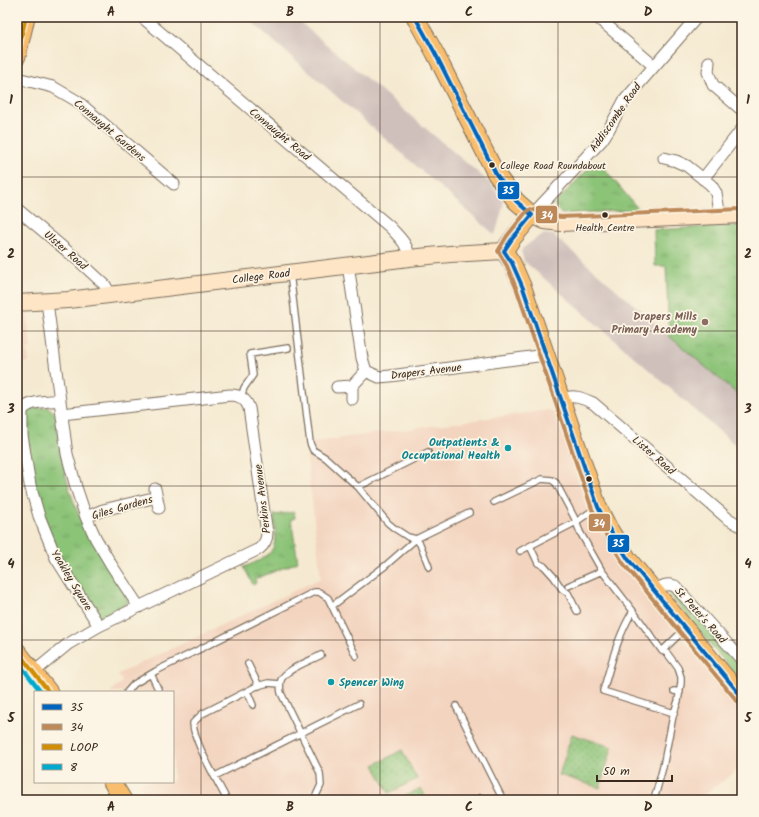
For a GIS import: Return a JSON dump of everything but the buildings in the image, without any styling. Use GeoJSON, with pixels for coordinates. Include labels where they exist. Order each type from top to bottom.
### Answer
{"type":"FeatureCollection","features":[{"type":"Feature","properties":{"kind":"main road"},"geometry":{"type":"LineString","coordinates":[[17,56],[26,17]]}},
{"type":"Feature","properties":{"kind":"main road"},"geometry":{"type":"LineString","coordinates":[[415,17],[435,52],[496,174],[528,220]]}},
{"type":"Feature","properties":{"kind":"main road"},"geometry":{"type":"LineString","coordinates":[[528,220],[561,223],[742,215]]}},
{"type":"Feature","properties":{"kind":"main road"},"geometry":{"type":"LineString","coordinates":[[508,245],[528,220]]}},
{"type":"Feature","properties":{"kind":"main road","name":"College Road"},"geometry":{"type":"LineString","coordinates":[[17,303],[47,302],[111,295],[348,265],[450,254],[508,245]]}},
{"type":"Feature","properties":{"kind":"main road","name":"St Peter's Road"},"geometry":{"type":"LineString","coordinates":[[508,245],[512,263],[519,278],[545,355],[562,399],[598,507],[608,527],[628,559],[742,697]]}},
{"type":"Feature","properties":{"kind":"main road"},"geometry":{"type":"LineString","coordinates":[[17,651],[48,691]]}},
{"type":"Feature","properties":{"kind":"main road"},"geometry":{"type":"LineString","coordinates":[[113,783],[122,799]]}},
{"type":"Feature","properties":{"kind":"street","name":"Connaught Road"},"geometry":{"type":"LineString","coordinates":[[142,17],[390,227],[404,241],[408,250],[409,258]]}},
{"type":"Feature","properties":{"kind":"street"},"geometry":{"type":"LineString","coordinates":[[597,17],[654,66]]}},
{"type":"Feature","properties":{"kind":"street","name":"Addiscombe Road"},"geometry":{"type":"LineString","coordinates":[[528,220],[602,140],[624,101],[697,17]]}},
{"type":"Feature","properties":{"kind":"street"},"geometry":{"type":"LineString","coordinates":[[709,62],[708,72],[713,86],[742,110]]}},
{"type":"Feature","properties":{"kind":"street","name":"Connaught Gardens"},"geometry":{"type":"LineString","coordinates":[[17,78],[53,87],[77,101],[174,184]]}},
{"type":"Feature","properties":{"kind":"street"},"geometry":{"type":"LineString","coordinates":[[703,179],[742,129]]}},
{"type":"Feature","properties":{"kind":"street"},"geometry":{"type":"LineString","coordinates":[[664,158],[676,161],[711,185],[716,193],[720,217]]}},
{"type":"Feature","properties":{"kind":"street","name":"Ulster Road"},"geometry":{"type":"LineString","coordinates":[[17,208],[105,285],[111,295]]}},
{"type":"Feature","properties":{"kind":"street"},"geometry":{"type":"LineString","coordinates":[[348,265],[362,358],[366,371],[352,386],[352,399]]}},
{"type":"Feature","properties":{"kind":"street"},"geometry":{"type":"LineString","coordinates":[[47,302],[67,454],[76,487],[86,517],[96,539],[108,560],[139,606]]}},
{"type":"Feature","properties":{"kind":"street","name":"Drapers Avenue"},"geometry":{"type":"LineString","coordinates":[[366,371],[379,377],[545,355]]}},
{"type":"Feature","properties":{"kind":"street"},"geometry":{"type":"LineString","coordinates":[[337,387],[352,386]]}},
{"type":"Feature","properties":{"kind":"street"},"geometry":{"type":"LineString","coordinates":[[62,414],[230,395],[241,397]]}},
{"type":"Feature","properties":{"kind":"street","name":"Lister Road"},"geometry":{"type":"LineString","coordinates":[[562,399],[575,396],[593,403],[727,518],[742,526]]}},
{"type":"Feature","properties":{"kind":"street","name":"Perkins Avenue"},"geometry":{"type":"LineString","coordinates":[[34,672],[68,644],[99,626],[259,549],[265,543],[267,533],[249,408],[248,404],[241,397]]}},
{"type":"Feature","properties":{"kind":"street","name":"Yoakley Square"},"geometry":{"type":"LineString","coordinates":[[60,400],[29,404],[24,407],[22,411],[22,435],[30,485],[39,516],[56,558],[99,626]]}},
{"type":"Feature","properties":{"kind":"street","name":"Giles Gardens"},"geometry":{"type":"LineString","coordinates":[[86,517],[103,510],[157,498]]}},
{"type":"Feature","properties":{"kind":"street","name":"St Peter's Road"},"geometry":{"type":"LineString","coordinates":[[655,590],[665,585],[672,584],[675,586],[742,660]]}},
{"type":"Feature","properties":{"kind":"lane"},"geometry":{"type":"LineString","coordinates":[[290,273],[310,443],[313,450],[326,458],[358,487],[388,523],[400,533],[416,539],[420,544],[429,567]]}},
{"type":"Feature","properties":{"kind":"lane"},"geometry":{"type":"LineString","coordinates":[[241,397],[244,388],[253,376],[250,354],[288,348]]}},
{"type":"Feature","properties":{"kind":"lane"},"geometry":{"type":"LineString","coordinates":[[358,487],[428,452]]}},
{"type":"Feature","properties":{"kind":"lane"},"geometry":{"type":"LineString","coordinates":[[494,502],[542,479],[552,480],[556,483],[602,572],[633,610],[662,651],[667,653],[678,668],[681,677],[677,692],[678,702],[674,713],[663,768],[654,800]]}},
{"type":"Feature","properties":{"kind":"lane"},"geometry":{"type":"LineString","coordinates":[[520,551],[576,522],[598,507]]}},
{"type":"Feature","properties":{"kind":"lane"},"geometry":{"type":"LineString","coordinates":[[332,606],[386,566],[416,539],[468,513]]}},
{"type":"Feature","properties":{"kind":"lane"},"geometry":{"type":"LineString","coordinates":[[530,546],[538,563],[544,566],[554,576],[562,589],[568,593],[577,611]]}},
{"type":"Feature","properties":{"kind":"lane"},"geometry":{"type":"LineString","coordinates":[[568,586],[602,572]]}},
{"type":"Feature","properties":{"kind":"lane"},"geometry":{"type":"LineString","coordinates":[[128,691],[134,684],[151,674],[314,592],[323,594],[332,606],[356,656]]}},
{"type":"Feature","properties":{"kind":"lane"},"geometry":{"type":"LineString","coordinates":[[633,610],[624,627],[608,671],[603,691],[674,713]]}},
{"type":"Feature","properties":{"kind":"lane"},"geometry":{"type":"LineString","coordinates":[[662,651],[686,628]]}},
{"type":"Feature","properties":{"kind":"lane"},"geometry":{"type":"LineString","coordinates":[[314,800],[321,785],[320,773],[281,693],[280,684],[287,672],[321,655]]}},
{"type":"Feature","properties":{"kind":"lane"},"geometry":{"type":"LineString","coordinates":[[248,664],[259,686]]}},
{"type":"Feature","properties":{"kind":"lane"},"geometry":{"type":"LineString","coordinates":[[151,674],[158,689]]}},
{"type":"Feature","properties":{"kind":"lane"},"geometry":{"type":"LineString","coordinates":[[227,800],[196,740],[193,728],[194,723],[202,714],[247,691],[268,683],[280,684]]}},
{"type":"Feature","properties":{"kind":"lane"},"geometry":{"type":"LineString","coordinates":[[247,691],[253,705]]}},
{"type":"Feature","properties":{"kind":"lane"},"geometry":{"type":"LineString","coordinates":[[214,776],[359,704]]}},
{"type":"Feature","properties":{"kind":"lane"},"geometry":{"type":"LineString","coordinates":[[456,706],[503,800]]}},
{"type":"Feature","properties":{"kind":"shaded area"},"geometry":{"type":"Polygon","coordinates":[[[246,17],[294,17],[489,182],[503,201],[503,207],[495,235],[246,17]]]}},
{"type":"Feature","properties":{"kind":"shaded area"},"geometry":{"type":"Polygon","coordinates":[[[545,234],[553,235],[742,398],[742,451],[524,261],[521,251],[523,248],[538,237],[545,234]]]}},
{"type":"Feature","properties":{"kind":"shaded area"},"geometry":{"type":"Polygon","coordinates":[[[17,308],[27,314],[31,348],[27,349],[29,362],[17,364],[17,308]]]}},
{"type":"Feature","properties":{"kind":"shaded area"},"geometry":{"type":"Polygon","coordinates":[[[548,410],[556,413],[586,504],[599,530],[670,623],[742,710],[742,767],[697,800],[148,800],[140,783],[174,783],[174,691],[111,691],[122,682],[118,674],[321,578],[305,443],[548,410]]]}},
{"type":"Feature","properties":{"kind":"green space"},"geometry":{"type":"Polygon","coordinates":[[[597,160],[639,210],[561,214],[554,204],[597,160]]]}},
{"type":"Feature","properties":{"kind":"green space","name":"Drapers Mills Primary Academy"},"geometry":{"type":"Polygon","coordinates":[[[742,225],[742,398],[669,336],[666,266],[655,266],[654,230],[742,225]]]}},
{"type":"Feature","properties":{"kind":"green space"},"geometry":{"type":"Polygon","coordinates":[[[48,407],[55,413],[64,467],[75,506],[81,519],[118,580],[128,601],[127,604],[99,617],[62,563],[44,518],[30,468],[26,412],[29,409],[48,407]]]}},
{"type":"Feature","properties":{"kind":"green space"},"geometry":{"type":"Polygon","coordinates":[[[294,512],[295,518],[291,519],[298,562],[255,579],[256,583],[253,585],[244,567],[263,558],[269,554],[272,549],[275,543],[274,515],[294,512]]]}},
{"type":"Feature","properties":{"kind":"green space"},"geometry":{"type":"Polygon","coordinates":[[[669,589],[677,593],[742,668],[742,683],[668,592],[669,589]]]}},
{"type":"Feature","properties":{"kind":"green space"},"geometry":{"type":"Polygon","coordinates":[[[572,734],[612,747],[600,788],[559,775],[572,734]]]}},
{"type":"Feature","properties":{"kind":"green space"},"geometry":{"type":"Polygon","coordinates":[[[402,750],[417,779],[389,793],[374,765],[402,750]]]}},
{"type":"Feature","properties":{"kind":"green space"},"geometry":{"type":"Polygon","coordinates":[[[421,788],[427,800],[397,800],[421,788]]]}},
{"type":"Feature","properties":{"kind":"transit line","name":"LOOP"},"geometry":{"type":"LineString","coordinates":[[17,56],[26,17]]}},
{"type":"Feature","properties":{"kind":"transit line","name":"35"},"geometry":{"type":"LineString","coordinates":[[415,17],[435,53],[496,174],[516,201],[532,215],[504,251],[512,263],[523,288],[598,507],[608,527],[628,559],[742,697]]}},
{"type":"Feature","properties":{"kind":"transit line","name":"34"},"geometry":{"type":"LineString","coordinates":[[737,701],[623,563],[603,530],[592,509],[517,290],[507,266],[498,251],[507,236],[527,211],[531,209],[547,215],[561,217],[742,209]]}},
{"type":"Feature","properties":{"kind":"transit line","name":"LOOP"},"geometry":{"type":"LineString","coordinates":[[17,651],[48,691]]}},
{"type":"Feature","properties":{"kind":"transit line","name":"8"},"geometry":{"type":"LineString","coordinates":[[17,661],[40,691]]}},
{"type":"Feature","properties":{"kind":"place","name":"College Road Roundabout"},"geometry":{"type":"Point","coordinates":[492,165]}},
{"type":"Feature","properties":{"kind":"place","name":"Health Centre"},"geometry":{"type":"Point","coordinates":[605,215]}},
{"type":"Feature","properties":{"kind":"place","name":"Drapers Mills Primary Academy"},"geometry":{"type":"Point","coordinates":[705,322]}},
{"type":"Feature","properties":{"kind":"place","name":"Outpatients & Occupational Health"},"geometry":{"type":"Point","coordinates":[508,448]}},
{"type":"Feature","properties":{"kind":"place","name":"Spencer Wing"},"geometry":{"type":"Point","coordinates":[331,682]}}]}
